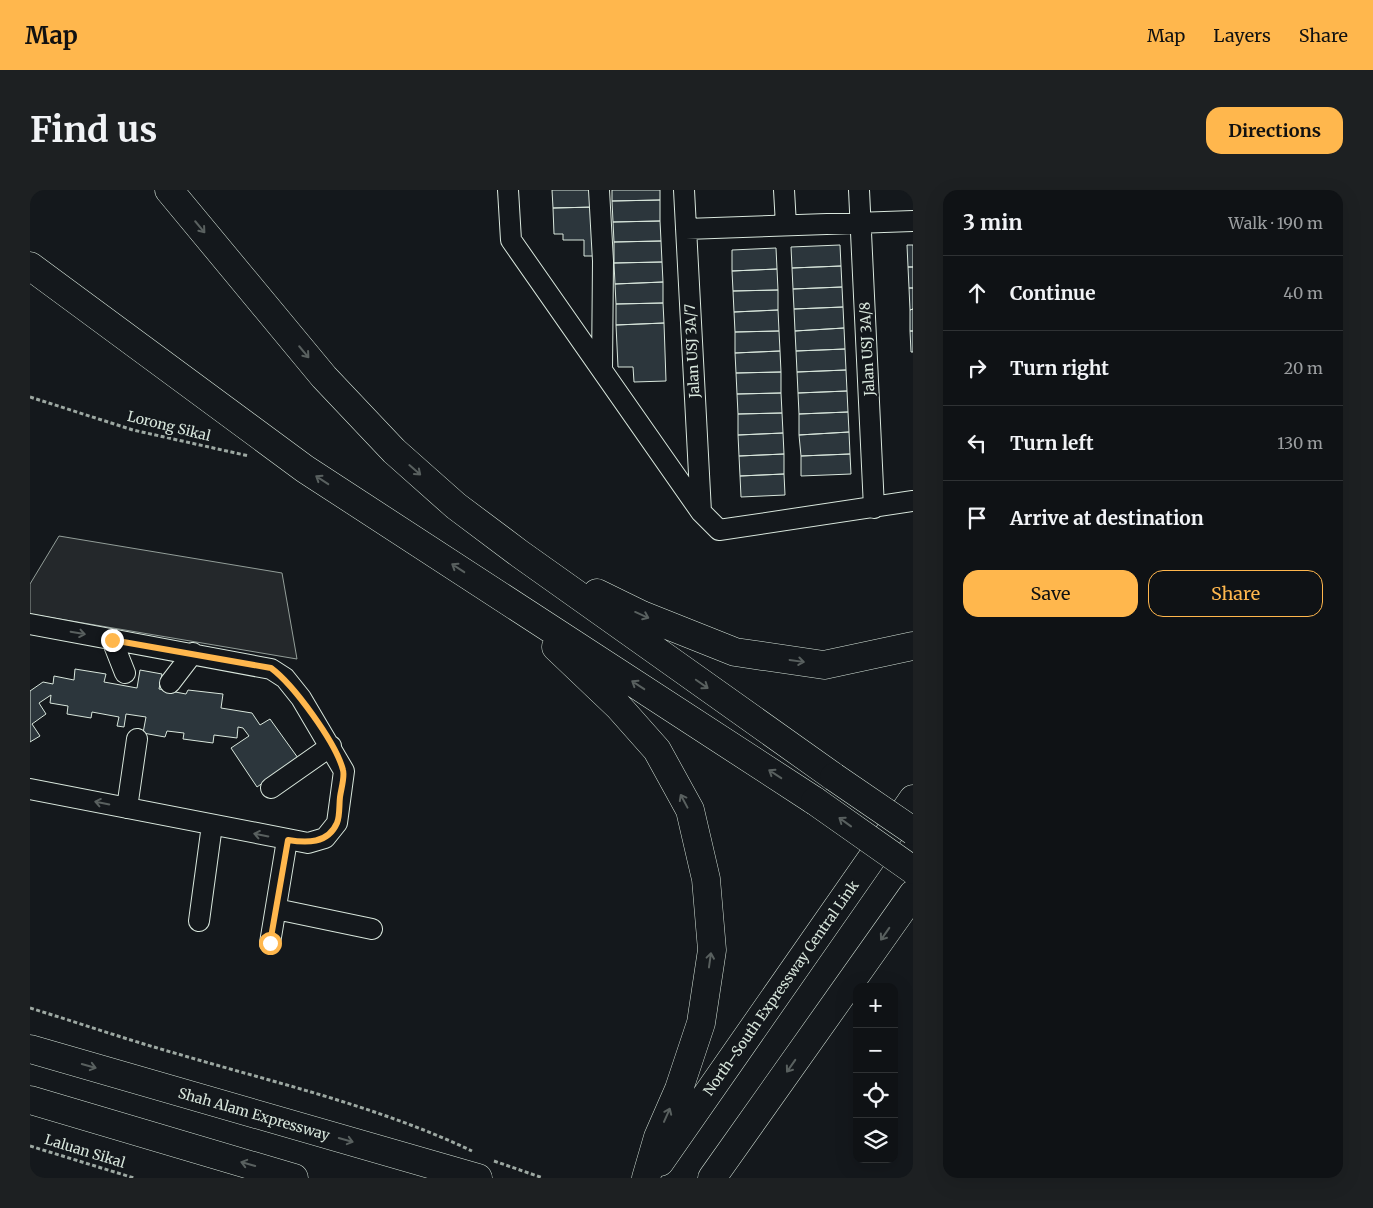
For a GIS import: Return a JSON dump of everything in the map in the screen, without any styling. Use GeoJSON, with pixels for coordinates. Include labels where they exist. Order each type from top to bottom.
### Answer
{"type":"FeatureCollection","features":[{"type":"Feature","properties":{"kind":"highway"},"geometry":{"type":"LineString","coordinates":[[168,190],[324,377],[394,451],[456,506],[520,554],[834,778],[913,832]]}},
{"type":"Feature","properties":{"kind":"highway"},"geometry":{"type":"LineString","coordinates":[[30,266],[305,469],[816,800],[913,870]]}},
{"type":"Feature","properties":{"kind":"highway"},"geometry":{"type":"LineString","coordinates":[[520,554],[642,615],[735,652],[824,665],[913,646]]}},
{"type":"Feature","properties":{"kind":"highway"},"geometry":{"type":"LineString","coordinates":[[494,591],[562,652],[618,706],[658,750],[690,810],[706,879],[712,950],[701,1023],[679,1089],[658,1137],[647,1178]]}},
{"type":"Feature","properties":{"kind":"highway","name":"North–South Expressway Central Link"},"geometry":{"type":"LineString","coordinates":[[647,1178],[913,799]]}},
{"type":"Feature","properties":{"kind":"highway"},"geometry":{"type":"LineString","coordinates":[[712,1178],[913,894]]}},
{"type":"Feature","properties":{"kind":"highway","name":"Shah Alam Expressway"},"geometry":{"type":"LineString","coordinates":[[30,1049],[476,1165]]}},
{"type":"Feature","properties":{"kind":"highway"},"geometry":{"type":"LineString","coordinates":[[30,1100],[294,1178]]}},
{"type":"Feature","properties":{"kind":"street"},"geometry":{"type":"LineString","coordinates":[[508,190],[511,240],[701,512],[719,530],[913,501]]}},
{"type":"Feature","properties":{"kind":"street"},"geometry":{"type":"LineString","coordinates":[[599,190],[602,261],[602,370]]}},
{"type":"Feature","properties":{"kind":"street","name":"Jalan USJ 3A/7"},"geometry":{"type":"LineString","coordinates":[[684,190],[701,512]]}},
{"type":"Feature","properties":{"kind":"street"},"geometry":{"type":"LineString","coordinates":[[784,190],[786,225]]}},
{"type":"Feature","properties":{"kind":"street","name":"Jalan USJ 3A/8"},"geometry":{"type":"LineString","coordinates":[[859,190],[874,508]]}},
{"type":"Feature","properties":{"kind":"street"},"geometry":{"type":"LineString","coordinates":[[686,230],[913,221]]}},
{"type":"Feature","properties":{"kind":"street"},"geometry":{"type":"LineString","coordinates":[[30,624],[271,668],[284,678],[301,698],[344,771],[336,824],[325,838],[308,843],[30,789]]}},
{"type":"Feature","properties":{"kind":"street"},"geometry":{"type":"LineString","coordinates":[[112,640],[125,673]]}},
{"type":"Feature","properties":{"kind":"street"},"geometry":{"type":"LineString","coordinates":[[170,683],[193,653]]}},
{"type":"Feature","properties":{"kind":"street"},"geometry":{"type":"LineString","coordinates":[[127,808],[137,739]]}},
{"type":"Feature","properties":{"kind":"street"},"geometry":{"type":"LineString","coordinates":[[271,788],[331,746]]}},
{"type":"Feature","properties":{"kind":"street"},"geometry":{"type":"LineString","coordinates":[[199,921],[212,825]]}},
{"type":"Feature","properties":{"kind":"street"},"geometry":{"type":"LineString","coordinates":[[270,943],[288,840]]}},
{"type":"Feature","properties":{"kind":"street"},"geometry":{"type":"LineString","coordinates":[[276,909],[372,929]]}},
{"type":"Feature","properties":{"kind":"path","name":"Lorong Sikal"},"geometry":{"type":"LineString","coordinates":[[30,398],[133,430],[258,458]]}},
{"type":"Feature","properties":{"kind":"path"},"geometry":{"type":"LineString","coordinates":[[30,1008],[427,1131],[476,1165],[507,1167],[543,1178]]}},
{"type":"Feature","properties":{"kind":"path","name":"Laluan Sikal"},"geometry":{"type":"LineString","coordinates":[[30,1146],[134,1178]]}},
{"type":"Feature","properties":{"kind":"shaded area"},"geometry":{"type":"Polygon","coordinates":[[[59,536],[282,573],[297,659],[30,614],[30,584],[59,536]]]}},
{"type":"Feature","properties":{"kind":"building"},"geometry":{"type":"Polygon","coordinates":[[[552,190],[595,190],[596,207],[553,208],[552,190]]]}},
{"type":"Feature","properties":{"kind":"building"},"geometry":{"type":"Polygon","coordinates":[[[612,190],[660,190],[660,200],[612,201],[612,190]]]}},
{"type":"Feature","properties":{"kind":"building"},"geometry":{"type":"Polygon","coordinates":[[[660,200],[660,221],[613,222],[612,201],[660,200]]]}},
{"type":"Feature","properties":{"kind":"building"},"geometry":{"type":"Polygon","coordinates":[[[596,207],[597,256],[584,256],[584,240],[563,240],[563,234],[554,234],[553,208],[596,207]]]}},
{"type":"Feature","properties":{"kind":"building"},"geometry":{"type":"Polygon","coordinates":[[[660,221],[661,241],[614,242],[613,222],[660,221]]]}},
{"type":"Feature","properties":{"kind":"building"},"geometry":{"type":"Polygon","coordinates":[[[661,241],[662,262],[614,263],[614,242],[661,241]]]}},
{"type":"Feature","properties":{"kind":"building"},"geometry":{"type":"Polygon","coordinates":[[[840,245],[841,266],[792,268],[791,247],[840,245]]]}},
{"type":"Feature","properties":{"kind":"building"},"geometry":{"type":"Polygon","coordinates":[[[907,245],[913,245],[913,267],[908,267],[907,245]]]}},
{"type":"Feature","properties":{"kind":"building"},"geometry":{"type":"Polygon","coordinates":[[[776,248],[777,269],[732,271],[732,250],[776,248]]]}},
{"type":"Feature","properties":{"kind":"building"},"geometry":{"type":"Polygon","coordinates":[[[662,262],[663,282],[615,284],[614,263],[662,262]]]}},
{"type":"Feature","properties":{"kind":"building"},"geometry":{"type":"Polygon","coordinates":[[[841,266],[842,287],[793,289],[792,268],[841,266]]]}},
{"type":"Feature","properties":{"kind":"building"},"geometry":{"type":"Polygon","coordinates":[[[908,267],[913,267],[913,288],[909,288],[908,267]]]}},
{"type":"Feature","properties":{"kind":"building"},"geometry":{"type":"Polygon","coordinates":[[[777,269],[778,290],[733,291],[732,271],[777,269]]]}},
{"type":"Feature","properties":{"kind":"building"},"geometry":{"type":"Polygon","coordinates":[[[663,282],[663,303],[616,304],[615,284],[663,282]]]}},
{"type":"Feature","properties":{"kind":"building"},"geometry":{"type":"Polygon","coordinates":[[[842,287],[843,307],[794,309],[793,289],[842,287]]]}},
{"type":"Feature","properties":{"kind":"building"},"geometry":{"type":"Polygon","coordinates":[[[909,288],[913,288],[913,309],[910,310],[909,288]]]}},
{"type":"Feature","properties":{"kind":"building"},"geometry":{"type":"Polygon","coordinates":[[[778,290],[778,310],[734,312],[733,291],[778,290]]]}},
{"type":"Feature","properties":{"kind":"building"},"geometry":{"type":"Polygon","coordinates":[[[663,303],[664,323],[616,325],[616,304],[663,303]]]}},
{"type":"Feature","properties":{"kind":"building"},"geometry":{"type":"Polygon","coordinates":[[[843,307],[844,328],[795,331],[794,309],[843,307]]]}},
{"type":"Feature","properties":{"kind":"building"},"geometry":{"type":"Polygon","coordinates":[[[913,309],[913,331],[910,331],[910,310],[913,309]]]}},
{"type":"Feature","properties":{"kind":"building"},"geometry":{"type":"Polygon","coordinates":[[[778,310],[779,331],[735,332],[734,312],[778,310]]]}},
{"type":"Feature","properties":{"kind":"building"},"geometry":{"type":"Polygon","coordinates":[[[664,323],[666,381],[634,382],[633,367],[618,367],[616,325],[664,323]]]}},
{"type":"Feature","properties":{"kind":"building"},"geometry":{"type":"Polygon","coordinates":[[[844,328],[845,349],[796,351],[795,331],[844,328]]]}},
{"type":"Feature","properties":{"kind":"building"},"geometry":{"type":"Polygon","coordinates":[[[779,331],[780,351],[735,353],[735,332],[779,331]]]}},
{"type":"Feature","properties":{"kind":"building"},"geometry":{"type":"Polygon","coordinates":[[[910,331],[913,331],[913,352],[911,352],[910,331]]]}},
{"type":"Feature","properties":{"kind":"building"},"geometry":{"type":"Polygon","coordinates":[[[845,349],[846,370],[797,372],[796,351],[845,349]]]}},
{"type":"Feature","properties":{"kind":"building"},"geometry":{"type":"Polygon","coordinates":[[[780,351],[781,372],[736,373],[735,353],[780,351]]]}},
{"type":"Feature","properties":{"kind":"building"},"geometry":{"type":"Polygon","coordinates":[[[846,370],[847,391],[798,393],[797,372],[846,370]]]}},
{"type":"Feature","properties":{"kind":"building"},"geometry":{"type":"Polygon","coordinates":[[[781,372],[781,393],[737,394],[736,373],[781,372]]]}},
{"type":"Feature","properties":{"kind":"building"},"geometry":{"type":"Polygon","coordinates":[[[847,391],[848,412],[799,414],[798,393],[847,391]]]}},
{"type":"Feature","properties":{"kind":"building"},"geometry":{"type":"Polygon","coordinates":[[[781,393],[782,413],[738,414],[737,394],[781,393]]]}},
{"type":"Feature","properties":{"kind":"building"},"geometry":{"type":"Polygon","coordinates":[[[848,412],[849,432],[799,435],[799,414],[848,412]]]}},
{"type":"Feature","properties":{"kind":"building"},"geometry":{"type":"Polygon","coordinates":[[[782,413],[783,433],[738,435],[738,414],[782,413]]]}},
{"type":"Feature","properties":{"kind":"building"},"geometry":{"type":"Polygon","coordinates":[[[849,432],[850,454],[801,456],[799,435],[849,432]]]}},
{"type":"Feature","properties":{"kind":"building"},"geometry":{"type":"Polygon","coordinates":[[[783,433],[784,454],[739,456],[738,435],[783,433]]]}},
{"type":"Feature","properties":{"kind":"building"},"geometry":{"type":"Polygon","coordinates":[[[784,454],[784,474],[740,476],[739,456],[784,454]]]}},
{"type":"Feature","properties":{"kind":"building"},"geometry":{"type":"Polygon","coordinates":[[[850,454],[851,474],[801,476],[801,456],[850,454]]]}},
{"type":"Feature","properties":{"kind":"building"},"geometry":{"type":"Polygon","coordinates":[[[784,474],[785,495],[741,497],[740,476],[784,474]]]}},
{"type":"Feature","properties":{"kind":"building"},"geometry":{"type":"Polygon","coordinates":[[[75,669],[106,674],[104,682],[137,688],[140,670],[162,674],[159,689],[186,694],[188,690],[223,694],[221,708],[252,713],[260,725],[270,719],[298,758],[257,787],[231,748],[249,736],[243,728],[238,727],[237,738],[214,735],[213,743],[183,739],[184,733],[167,731],[165,737],[143,733],[146,717],[126,714],[124,727],[117,726],[119,717],[92,712],[91,718],[67,714],[68,706],[50,703],[51,695],[39,703],[46,714],[32,724],[40,736],[30,742],[30,691],[43,682],[53,684],[54,676],[74,680],[75,669]]]}},
{"type":"Feature","properties":{"kind":"route"},"geometry":{"type":"LineString","coordinates":[[112,640],[271,668],[284,678],[301,698],[331,746],[344,771],[336,824],[325,838],[308,843],[288,840],[270,943]]}}]}
